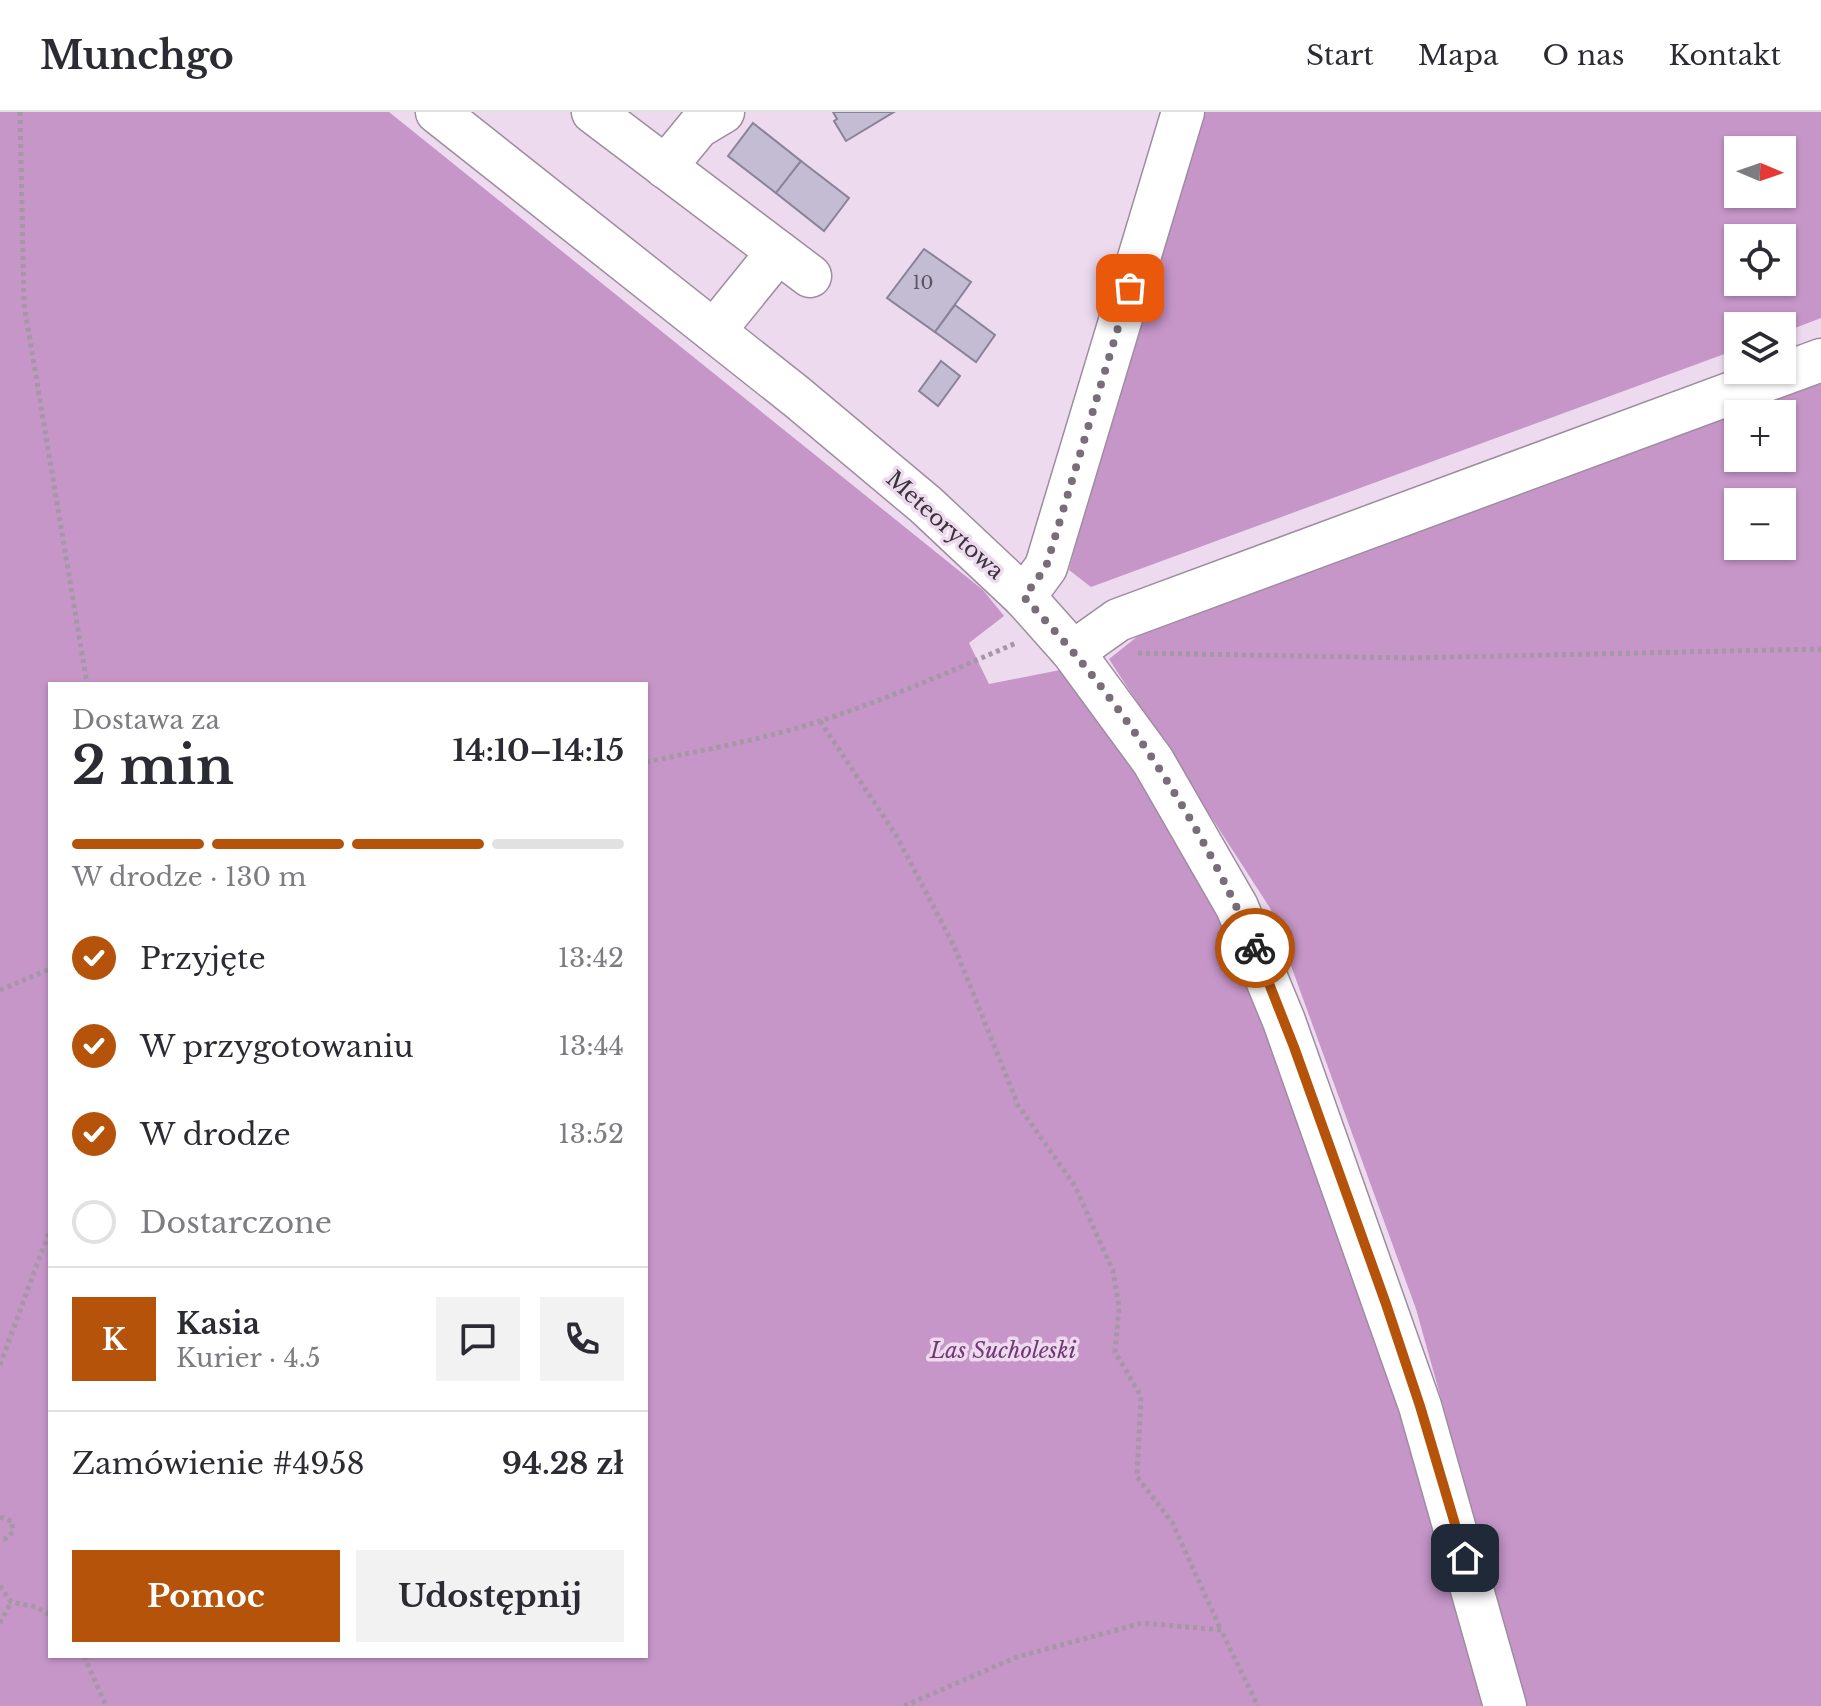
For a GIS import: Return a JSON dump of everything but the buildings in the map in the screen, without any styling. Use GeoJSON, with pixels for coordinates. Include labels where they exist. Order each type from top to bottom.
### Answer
{"type":"FeatureCollection","features":[{"type":"Feature","properties":{"kind":"street","name":"Meteorytowa"},"geometry":{"type":"LineString","coordinates":[[437,112],[717,329],[926,505],[1033,607],[1073,652],[1131,729],[1185,813],[1237,907],[1262,964],[1420,1406],[1505,1706]]}},
{"type":"Feature","properties":{"kind":"street"},"geometry":{"type":"LineString","coordinates":[[593,112],[794,264],[717,329]]}},
{"type":"Feature","properties":{"kind":"street"},"geometry":{"type":"LineString","coordinates":[[665,167],[698,127],[723,112]]}},
{"type":"Feature","properties":{"kind":"street"},"geometry":{"type":"LineString","coordinates":[[1033,607],[1183,112]]}},
{"type":"Feature","properties":{"kind":"street"},"geometry":{"type":"LineString","coordinates":[[1073,652],[1118,620],[1821,360]]}},
{"type":"Feature","properties":{"kind":"path"},"geometry":{"type":"LineString","coordinates":[[20,112],[24,304],[87,682]]}},
{"type":"Feature","properties":{"kind":"path"},"geometry":{"type":"LineString","coordinates":[[648,762],[740,743],[820,721],[941,675],[1019,641],[1033,607]]}},
{"type":"Feature","properties":{"kind":"path"},"geometry":{"type":"LineString","coordinates":[[1137,653],[1409,658],[1821,649]]}},
{"type":"Feature","properties":{"kind":"path"},"geometry":{"type":"LineString","coordinates":[[820,721],[896,835],[954,946],[1018,1105],[1075,1186],[1113,1271],[1119,1307],[1115,1352],[1141,1396],[1137,1477],[1172,1522],[1258,1706]]}},
{"type":"Feature","properties":{"kind":"path"},"geometry":{"type":"LineString","coordinates":[[0,990],[48,970]]}},
{"type":"Feature","properties":{"kind":"path"},"geometry":{"type":"LineString","coordinates":[[0,1365],[48,1234]]}},
{"type":"Feature","properties":{"kind":"path"},"geometry":{"type":"LineString","coordinates":[[0,1517],[12,1521],[13,1532],[0,1539]]}},
{"type":"Feature","properties":{"kind":"path"},"geometry":{"type":"LineString","coordinates":[[0,1586],[11,1602],[36,1607],[48,1614]]}},
{"type":"Feature","properties":{"kind":"path"},"geometry":{"type":"LineString","coordinates":[[0,1623],[11,1602]]}},
{"type":"Feature","properties":{"kind":"path"},"geometry":{"type":"LineString","coordinates":[[904,1706],[1017,1657],[1142,1623],[1221,1630]]}},
{"type":"Feature","properties":{"kind":"path"},"geometry":{"type":"LineString","coordinates":[[85,1658],[106,1706]]}},
{"type":"Feature","properties":{"kind":"green space","name":"Las Sucholeski"},"geometry":{"type":"Polygon","coordinates":[[[0,112],[389,112],[983,590],[1004,616],[969,643],[989,684],[1060,670],[1069,677],[1159,805],[1209,896],[1232,946],[1280,1067],[1361,1291],[1424,1485],[1486,1706],[0,1706],[0,112]]]}},
{"type":"Feature","properties":{"kind":"green space"},"geometry":{"type":"Polygon","coordinates":[[[1197,112],[1821,112],[1821,318],[1796,328],[1796,312],[1724,312],[1724,354],[1091,587],[1069,570],[1142,289],[1197,112]]]}},
{"type":"Feature","properties":{"kind":"green space"},"geometry":{"type":"Polygon","coordinates":[[[1821,379],[1821,1706],[1527,1706],[1416,1309],[1270,908],[1109,659],[1138,636],[1724,415],[1724,472],[1796,472],[1796,400],[1765,400],[1821,379]]]}},
{"type":"Feature","properties":{"kind":"way so far"},"geometry":{"type":"LineString","coordinates":[[1130,288],[1046,567],[1024,597],[1073,652],[1153,761],[1213,862],[1255,948]]}},
{"type":"Feature","properties":{"kind":"route"},"geometry":{"type":"LineString","coordinates":[[1255,948],[1294,1047],[1386,1304],[1465,1558]]}}]}
